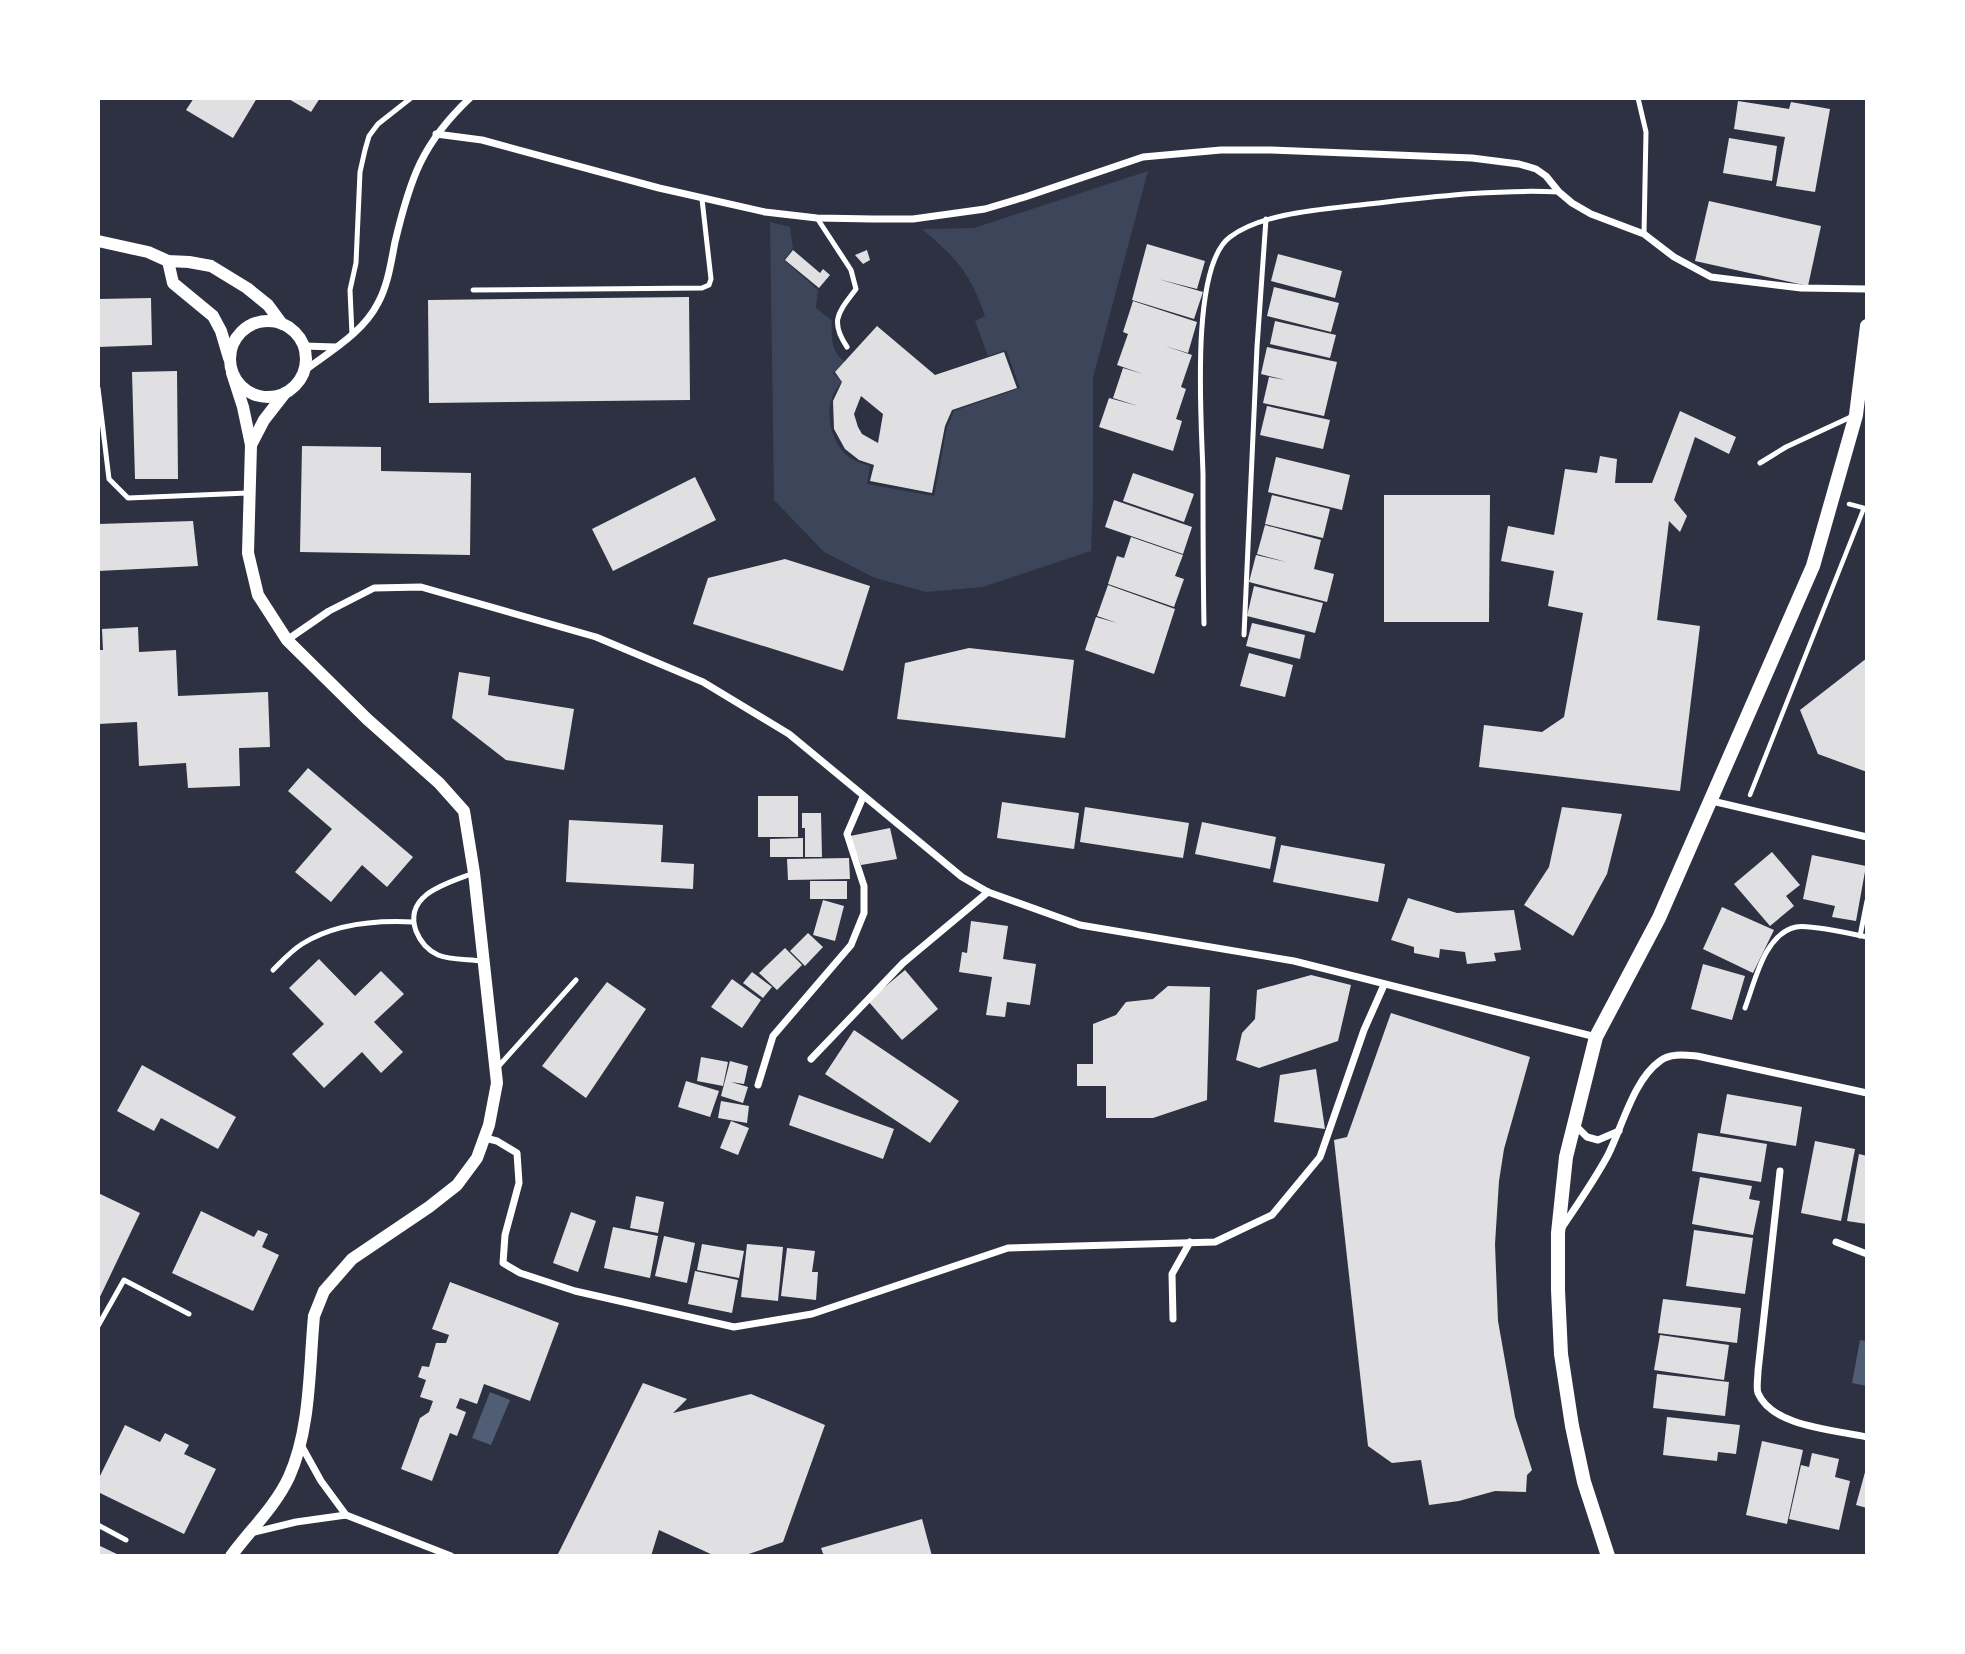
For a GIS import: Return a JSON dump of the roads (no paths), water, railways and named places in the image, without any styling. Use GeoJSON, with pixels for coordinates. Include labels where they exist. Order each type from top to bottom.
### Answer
{"type":"FeatureCollection","features":[{"type":"Feature","properties":{"kind":"main road"},"geometry":{"type":"LineString","coordinates":[[1608,1556],[1584,1482],[1561,1354],[1558,1233],[1566,1157],[1597,1037],[1659,918],[1813,566],[1856,415],[1867,326]]}},
{"type":"Feature","properties":{"kind":"street"},"geometry":{"type":"LineString","coordinates":[[304,371],[352,335],[378,304],[408,194],[420,161],[436,134],[470,98]]}},
{"type":"Feature","properties":{"kind":"street"},"geometry":{"type":"LineString","coordinates":[[436,134],[482,140],[702,199],[765,212],[817,218],[913,219],[985,209],[1143,157],[1221,150],[1472,158],[1536,169],[1572,203],[1591,214],[1644,234],[1674,257],[1711,276],[1801,288],[1867,289]]}},
{"type":"Feature","properties":{"kind":"street"},"geometry":{"type":"LineString","coordinates":[[98,241],[148,252],[168,261],[211,266],[247,288],[268,305],[282,324]]}},
{"type":"Feature","properties":{"kind":"street"},"geometry":{"type":"LineString","coordinates":[[168,261],[173,283],[213,316],[221,331],[243,407],[251,445],[248,553],[258,596],[288,640],[367,719],[439,783],[464,811],[474,873],[497,1083],[485,1138],[477,1158],[457,1185],[352,1259],[317,1303],[300,1444],[289,1477],[271,1508],[231,1556]]}},
{"type":"Feature","properties":{"kind":"street"},"geometry":{"type":"LineString","coordinates":[[251,445],[264,420],[285,393],[300,381],[306,359],[304,346],[291,329],[282,324],[269,321],[245,328],[231,349],[231,367],[239,384],[260,397],[285,393]]}},
{"type":"Feature","properties":{"kind":"street"},"geometry":{"type":"LineString","coordinates":[[304,346],[336,347]]}},
{"type":"Feature","properties":{"kind":"street"},"geometry":{"type":"LineString","coordinates":[[288,640],[329,611],[374,588],[421,587],[596,637],[704,682],[789,734],[962,877],[988,892],[1080,925],[1294,961],[1597,1037]]}},
{"type":"Feature","properties":{"kind":"street"},"geometry":{"type":"LineString","coordinates":[[758,1085],[773,1036],[851,945],[864,913],[864,886],[847,834],[863,797]]}},
{"type":"Feature","properties":{"kind":"street"},"geometry":{"type":"LineString","coordinates":[[1712,801],[1867,837]]}},
{"type":"Feature","properties":{"kind":"street"},"geometry":{"type":"LineString","coordinates":[[811,1059],[903,963],[988,892]]}},
{"type":"Feature","properties":{"kind":"street"},"geometry":{"type":"LineString","coordinates":[[485,1138],[497,1141],[517,1153],[519,1183],[505,1235],[503,1263],[520,1273],[575,1292],[734,1327],[812,1314],[1008,1248],[1215,1242],[1272,1215],[1320,1157],[1364,1030],[1384,985]]}},
{"type":"Feature","properties":{"kind":"street"},"geometry":{"type":"LineString","coordinates":[[1558,1233],[1607,1157],[1640,1084],[1651,1068],[1663,1058],[1680,1055],[1786,1074],[1867,1093]]}},
{"type":"Feature","properties":{"kind":"street"},"geometry":{"type":"LineString","coordinates":[[429,1207],[470,1154],[495,1070]]}},
{"type":"Feature","properties":{"kind":"street"},"geometry":{"type":"LineString","coordinates":[[1574,1123],[1587,1137],[1598,1140],[1619,1130]]}},
{"type":"Feature","properties":{"kind":"street"},"geometry":{"type":"LineString","coordinates":[[1780,1171],[1758,1371],[1758,1393],[1772,1411],[1791,1421],[1867,1437]]}},
{"type":"Feature","properties":{"kind":"street"},"geometry":{"type":"LineString","coordinates":[[1173,1319],[1172,1274],[1190,1242]]}},
{"type":"Feature","properties":{"kind":"street"},"geometry":{"type":"LineString","coordinates":[[1836,1242],[1867,1254]]}},
{"type":"Feature","properties":{"kind":"street"},"geometry":{"type":"LineString","coordinates":[[300,1444],[321,1481],[346,1515]]}},
{"type":"Feature","properties":{"kind":"street"},"geometry":{"type":"LineString","coordinates":[[247,1534],[296,1522],[346,1515],[451,1556]]}},
{"type":"Feature","properties":{"kind":"lane"},"geometry":{"type":"LineString","coordinates":[[352,335],[350,290],[356,263],[360,173],[365,149],[369,136],[378,124],[411,98]]}},
{"type":"Feature","properties":{"kind":"lane"},"geometry":{"type":"LineString","coordinates":[[1638,98],[1646,132],[1644,234]]}},
{"type":"Feature","properties":{"kind":"lane"},"geometry":{"type":"LineString","coordinates":[[1204,624],[1200,335],[1214,261],[1228,238],[1266,219],[1318,210],[1470,193],[1559,192]]}},
{"type":"Feature","properties":{"kind":"lane"},"geometry":{"type":"LineString","coordinates":[[473,290],[702,288],[709,285],[711,279],[702,199]]}},
{"type":"Feature","properties":{"kind":"lane"},"geometry":{"type":"LineString","coordinates":[[817,218],[855,277],[856,289],[840,310],[836,323],[840,336],[848,347]]}},
{"type":"Feature","properties":{"kind":"lane"},"geometry":{"type":"LineString","coordinates":[[1244,635],[1256,347],[1266,219]]}},
{"type":"Feature","properties":{"kind":"lane"},"geometry":{"type":"LineString","coordinates":[[98,388],[109,479],[128,498],[251,493]]}},
{"type":"Feature","properties":{"kind":"lane"},"geometry":{"type":"LineString","coordinates":[[1760,463],[1786,447],[1856,415]]}},
{"type":"Feature","properties":{"kind":"lane"},"geometry":{"type":"LineString","coordinates":[[474,873],[434,888],[417,902],[413,922],[420,941],[438,955],[484,961]]}},
{"type":"Feature","properties":{"kind":"lane"},"geometry":{"type":"LineString","coordinates":[[1745,1008],[1773,941],[1783,932],[1798,926],[1864,936],[1867,901]]}},
{"type":"Feature","properties":{"kind":"lane"},"geometry":{"type":"LineString","coordinates":[[273,970],[299,945],[330,930],[388,921],[413,922]]}},
{"type":"Feature","properties":{"kind":"lane"},"geometry":{"type":"LineString","coordinates":[[495,1070],[576,980]]}},
{"type":"Feature","properties":{"kind":"lane"},"geometry":{"type":"LineString","coordinates":[[98,1326],[124,1280],[189,1314]]}},
{"type":"Feature","properties":{"kind":"lane"},"geometry":{"type":"LineString","coordinates":[[98,1525],[126,1540]]}}]}
